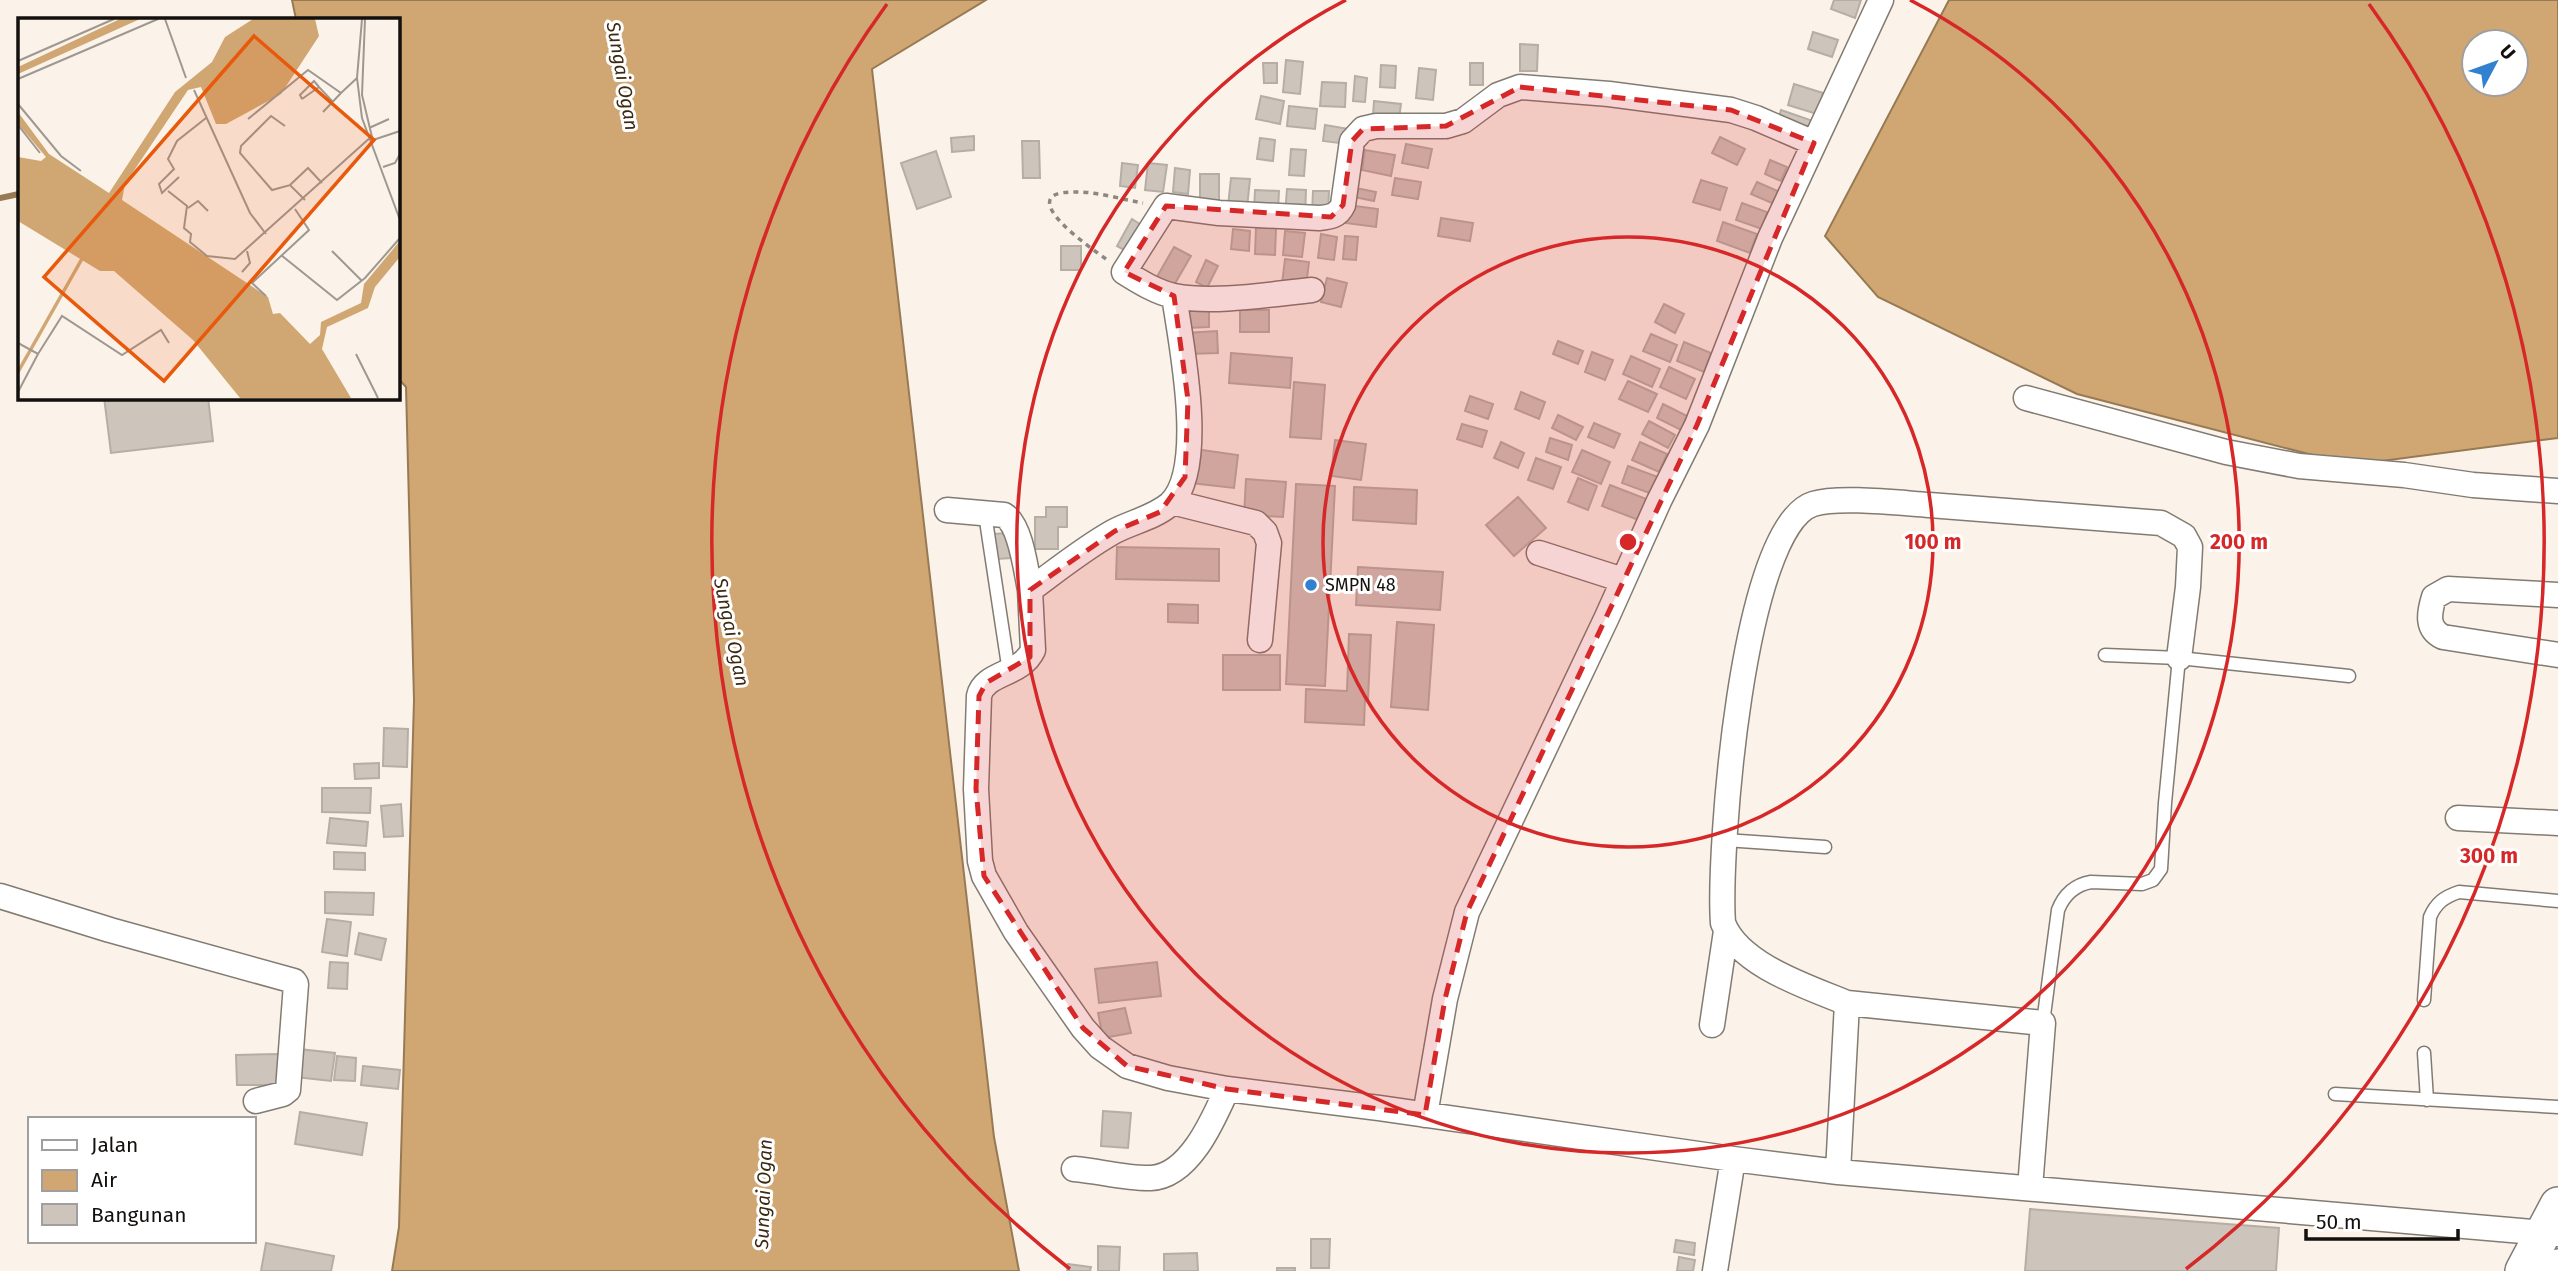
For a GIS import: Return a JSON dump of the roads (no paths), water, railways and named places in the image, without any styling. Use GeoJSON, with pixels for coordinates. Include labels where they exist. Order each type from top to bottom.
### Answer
{"type":"FeatureCollection","features":[{"type":"Feature","properties":{"kind":"street"},"geometry":{"type":"LineString","coordinates":[[1425,1115],[1444,999],[1467,912],[1697,425],[1770,238],[1881,0]]}},
{"type":"Feature","properties":{"kind":"street"},"geometry":{"type":"LineString","coordinates":[[1312,290],[1254,296],[1174,296],[1150,288],[1125,272],[1166,206],[1219,213],[1331,217],[1343,205],[1352,141],[1363,129],[1446,126],[1463,121],[1498,95],[1520,87],[1609,94],[1731,110],[1814,143]]}},
{"type":"Feature","properties":{"kind":"street"},"geometry":{"type":"LineString","coordinates":[[1030,590],[1077,554],[1105,537],[1160,512],[1181,490],[1185,477],[1189,431],[1186,370],[1174,296]]}},
{"type":"Feature","properties":{"kind":"street"},"geometry":{"type":"LineString","coordinates":[[2026,398],[2226,452],[2299,466],[2404,475],[2473,485],[2558,491]]}},
{"type":"Feature","properties":{"kind":"street"},"geometry":{"type":"LineString","coordinates":[[1712,1025],[1726,931],[1722,914],[1724,841],[1733,748],[1752,627],[1763,582],[1783,531],[1802,509],[1827,501],[1884,502],[2161,523],[2184,536],[2190,547],[2179,658]]}},
{"type":"Feature","properties":{"kind":"street"},"geometry":{"type":"LineString","coordinates":[[1172,502],[1256,523],[1265,532],[1269,543],[1260,640]]}},
{"type":"Feature","properties":{"kind":"street"},"geometry":{"type":"LineString","coordinates":[[947,510],[1010,518],[1024,558],[1030,590],[1032,650],[1026,662],[986,683],[979,696],[976,789],[980,861],[990,889],[1016,932],[1083,1028],[1107,1052],[1127,1066],[1227,1089],[1838,1172],[2553,1224],[2524,1271]]}},
{"type":"Feature","properties":{"kind":"street"},"geometry":{"type":"LineString","coordinates":[[1539,552],[1623,580]]}},
{"type":"Feature","properties":{"kind":"street"},"geometry":{"type":"LineString","coordinates":[[2558,595],[2454,589],[2442,591],[2432,601],[2429,624],[2433,631],[2443,637],[2558,655]]}},
{"type":"Feature","properties":{"kind":"street"},"geometry":{"type":"LineString","coordinates":[[2458,818],[2558,823]]}},
{"type":"Feature","properties":{"kind":"street"},"geometry":{"type":"LineString","coordinates":[[0,896],[110,930],[294,981],[296,984],[288,1090],[283,1094],[256,1101]]}},
{"type":"Feature","properties":{"kind":"street"},"geometry":{"type":"LineString","coordinates":[[1726,931],[1741,949],[1774,970],[1847,1003],[2043,1023],[2030,1188]]}},
{"type":"Feature","properties":{"kind":"street"},"geometry":{"type":"LineString","coordinates":[[1838,1172],[1847,1003]]}},
{"type":"Feature","properties":{"kind":"street"},"geometry":{"type":"LineString","coordinates":[[1074,1168],[1151,1178],[1167,1173],[1197,1147],[1208,1131],[1227,1089]]}},
{"type":"Feature","properties":{"kind":"street"},"geometry":{"type":"LineString","coordinates":[[1715,1271],[1733,1159]]}},
{"type":"Feature","properties":{"kind":"lane"},"geometry":{"type":"LineString","coordinates":[[985,513],[1009,673]]}},
{"type":"Feature","properties":{"kind":"lane"},"geometry":{"type":"LineString","coordinates":[[2105,655],[2179,658],[2349,676]]}},
{"type":"Feature","properties":{"kind":"lane"},"geometry":{"type":"LineString","coordinates":[[2043,1023],[2057,910],[2062,900],[2073,888],[2083,883],[2142,884],[2153,880],[2161,869],[2179,658]]}},
{"type":"Feature","properties":{"kind":"lane"},"geometry":{"type":"LineString","coordinates":[[1724,841],[1825,847]]}},
{"type":"Feature","properties":{"kind":"lane"},"geometry":{"type":"LineString","coordinates":[[2424,1000],[2430,917],[2435,906],[2445,896],[2459,892],[2558,901]]}},
{"type":"Feature","properties":{"kind":"lane"},"geometry":{"type":"LineString","coordinates":[[2424,1053],[2427,1100]]}},
{"type":"Feature","properties":{"kind":"lane"},"geometry":{"type":"LineString","coordinates":[[2335,1094],[2558,1107]]}},
{"type":"Feature","properties":{"kind":"water","name":"Sungai Ogan"},"geometry":{"type":"Polygon","coordinates":[[[292,0],[986,0],[872,69],[994,1137],[1019,1271],[392,1271],[399,1227],[414,700],[406,387],[399,379],[399,18],[296,18],[292,0]]]}},
{"type":"Feature","properties":{"kind":"water"},"geometry":{"type":"Polygon","coordinates":[[[1949,0],[2558,0],[2558,438],[2351,465],[2077,394],[1878,297],[1825,236],[1949,0]]]}},
{"type":"Feature","properties":{"kind":"waterway"},"geometry":{"type":"LineString","coordinates":[[0,198],[18,194]]}},
{"type":"Feature","properties":{"kind":"place","name":"SMPN 48"},"geometry":{"type":"Point","coordinates":[1311,585]}}]}
